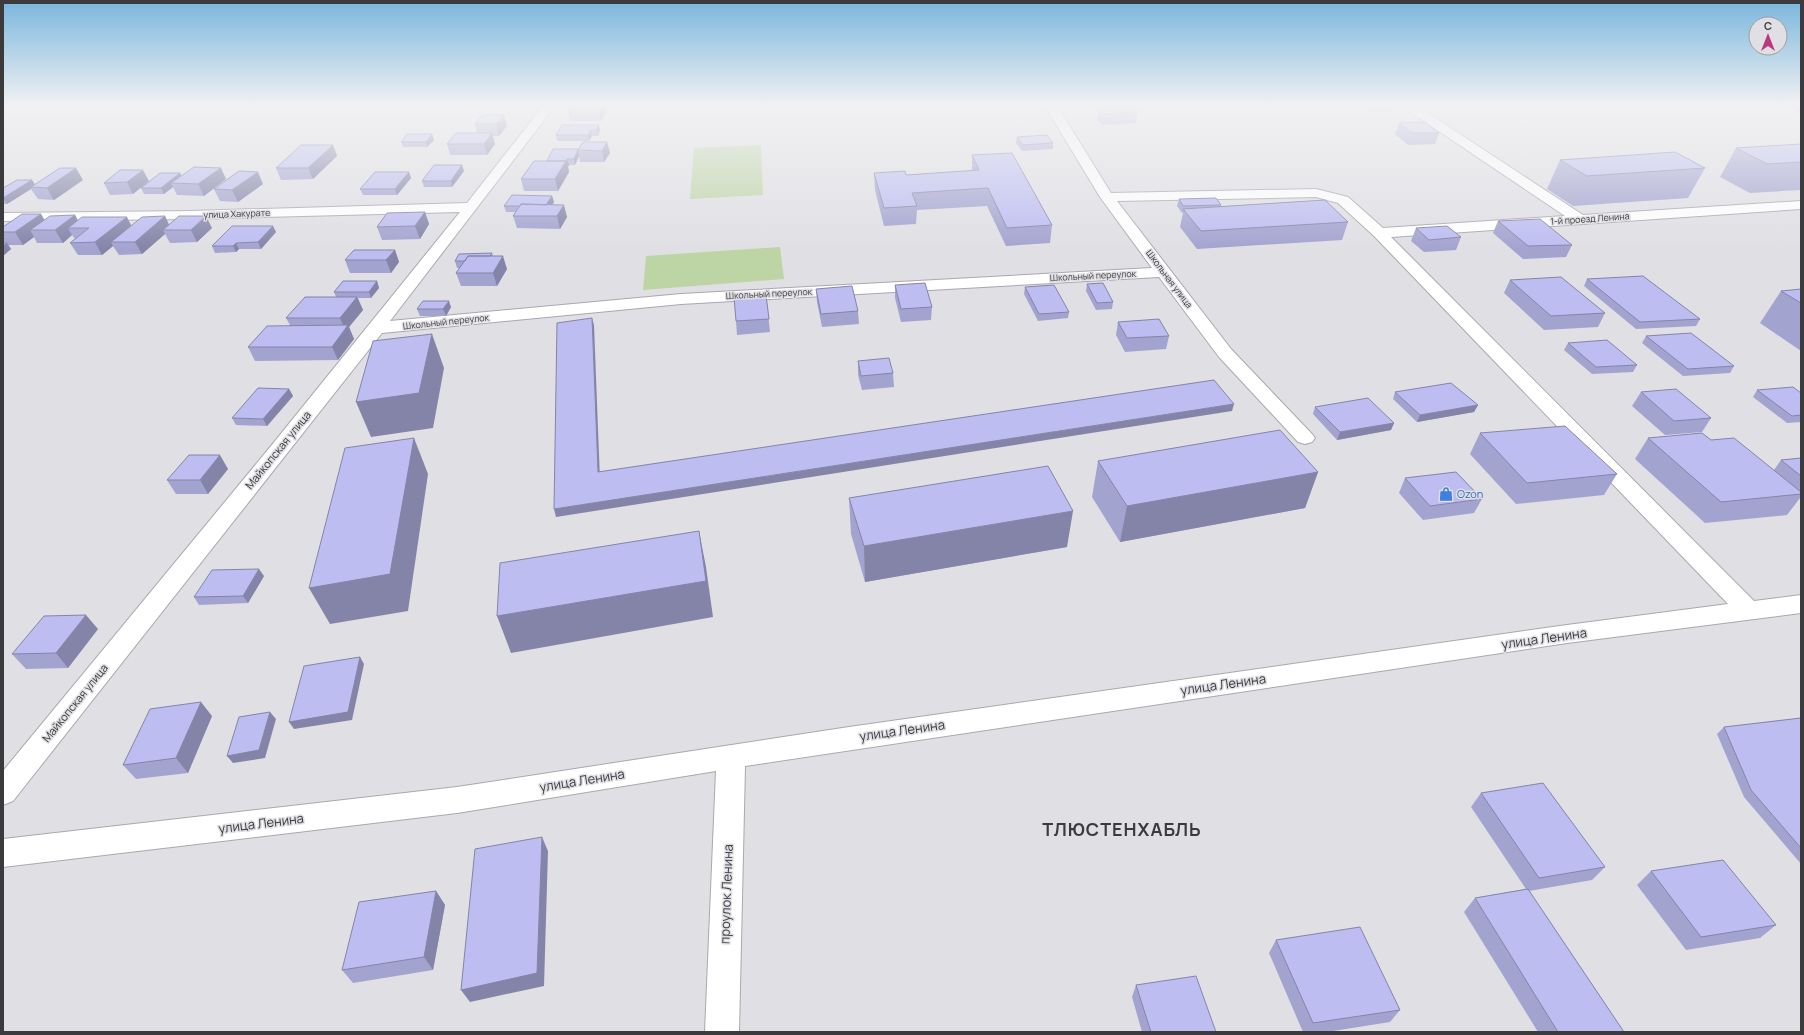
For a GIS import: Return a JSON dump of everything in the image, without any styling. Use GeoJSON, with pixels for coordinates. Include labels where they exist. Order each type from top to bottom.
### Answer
{"type":"FeatureCollection","features":[{"type":"Feature","properties":{"kind":"street","name":"Майкопская улица"},"geometry":{"type":"LineString","coordinates":[[3,792],[472,208],[513,154]]}},
{"type":"Feature","properties":{"kind":"street","name":"Школьная улица"},"geometry":{"type":"LineString","coordinates":[[1081,154],[1107,197],[1243,374],[1305,438]]}},
{"type":"Feature","properties":{"kind":"street"},"geometry":{"type":"LineString","coordinates":[[1482,154],[1579,220]]}},
{"type":"Feature","properties":{"kind":"street"},"geometry":{"type":"LineString","coordinates":[[1107,197],[1316,193],[1343,200],[1379,233],[1749,611]]}},
{"type":"Feature","properties":{"kind":"street","name":"1-й проезд Ленина"},"geometry":{"type":"LineString","coordinates":[[1379,233],[1801,204]]}},
{"type":"Feature","properties":{"kind":"street","name":"улица Хакурате"},"geometry":{"type":"LineString","coordinates":[[3,217],[190,215],[472,208]]}},
{"type":"Feature","properties":{"kind":"street","name":"Школьный переулок"},"geometry":{"type":"LineString","coordinates":[[376,328],[681,299],[1164,272]]}},
{"type":"Feature","properties":{"kind":"street","name":"улица Ленина"},"geometry":{"type":"LineString","coordinates":[[3,853],[457,800],[857,737],[1512,642],[1801,604]]}},
{"type":"Feature","properties":{"kind":"street","name":"проулок Ленина"},"geometry":{"type":"LineString","coordinates":[[722,1032],[731,757]]}},
{"type":"Feature","properties":{"kind":"green space"},"geometry":{"type":"Polygon","coordinates":[[[694,154],[761,154],[763,195],[690,199],[694,154]]]}},
{"type":"Feature","properties":{"kind":"green space"},"geometry":{"type":"Polygon","coordinates":[[[780,247],[784,279],[643,290],[646,256],[780,247]]]}},
{"type":"Feature","properties":{"kind":"building"},"geometry":{"type":"Polygon","coordinates":[[[291,154],[323,154],[308,168],[276,168],[291,154]]]}},
{"type":"Feature","properties":{"kind":"building"},"geometry":{"type":"Polygon","coordinates":[[[550,154],[576,154],[574,159],[567,159],[566,161],[547,161],[550,154]]]}},
{"type":"Feature","properties":{"kind":"building"},"geometry":{"type":"Polygon","coordinates":[[[1013,154],[1052,225],[1007,228],[988,188],[912,193],[917,206],[884,208],[874,173],[905,171],[906,175],[979,170],[972,155],[1013,154]]]}},
{"type":"Feature","properties":{"kind":"building"},"geometry":{"type":"Polygon","coordinates":[[[1642,154],[1679,154],[1705,168],[1587,176],[1560,160],[1642,154]]]}},
{"type":"Feature","properties":{"kind":"building"},"geometry":{"type":"Polygon","coordinates":[[[1748,154],[1801,154],[1801,162],[1767,164],[1748,154]]]}},
{"type":"Feature","properties":{"kind":"building"},"geometry":{"type":"Polygon","coordinates":[[[534,161],[566,161],[555,179],[521,179],[534,161]]]}},
{"type":"Feature","properties":{"kind":"building"},"geometry":{"type":"Polygon","coordinates":[[[434,165],[462,165],[451,181],[422,181],[434,165]]]}},
{"type":"Feature","properties":{"kind":"building"},"geometry":{"type":"Polygon","coordinates":[[[194,167],[221,168],[198,184],[171,183],[194,167]]]}},
{"type":"Feature","properties":{"kind":"building"},"geometry":{"type":"Polygon","coordinates":[[[60,168],[76,168],[47,188],[31,187],[60,168]]]}},
{"type":"Feature","properties":{"kind":"building"},"geometry":{"type":"Polygon","coordinates":[[[120,170],[143,170],[127,182],[104,183],[120,170]]]}},
{"type":"Feature","properties":{"kind":"building"},"geometry":{"type":"Polygon","coordinates":[[[239,171],[258,172],[232,190],[214,189],[239,171]]]}},
{"type":"Feature","properties":{"kind":"building"},"geometry":{"type":"Polygon","coordinates":[[[375,172],[409,172],[395,189],[360,189],[375,172]]]}},
{"type":"Feature","properties":{"kind":"building"},"geometry":{"type":"Polygon","coordinates":[[[160,173],[180,173],[161,188],[141,188],[160,173]]]}},
{"type":"Feature","properties":{"kind":"building"},"geometry":{"type":"Polygon","coordinates":[[[17,180],[32,180],[3,198],[3,188],[17,180]]]}},
{"type":"Feature","properties":{"kind":"building"},"geometry":{"type":"Polygon","coordinates":[[[512,195],[552,196],[546,205],[521,204],[520,206],[504,206],[512,195]]]}},
{"type":"Feature","properties":{"kind":"building"},"geometry":{"type":"Polygon","coordinates":[[[1216,198],[1221,205],[1183,206],[1179,199],[1216,198]]]}},
{"type":"Feature","properties":{"kind":"building"},"geometry":{"type":"Polygon","coordinates":[[[1325,200],[1348,222],[1201,231],[1183,209],[1325,200]]]}},
{"type":"Feature","properties":{"kind":"building"},"geometry":{"type":"Polygon","coordinates":[[[521,204],[564,205],[557,216],[513,216],[521,204]]]}},
{"type":"Feature","properties":{"kind":"building"},"geometry":{"type":"Polygon","coordinates":[[[425,212],[415,226],[377,227],[387,213],[425,212]]]}},
{"type":"Feature","properties":{"kind":"building"},"geometry":{"type":"Polygon","coordinates":[[[22,214],[41,214],[15,232],[3,232],[3,227],[22,214]]]}},
{"type":"Feature","properties":{"kind":"building"},"geometry":{"type":"Polygon","coordinates":[[[75,215],[55,230],[30,230],[50,216],[75,215]]]}},
{"type":"Feature","properties":{"kind":"building"},"geometry":{"type":"Polygon","coordinates":[[[165,216],[135,242],[111,242],[142,217],[165,216]]]}},
{"type":"Feature","properties":{"kind":"building"},"geometry":{"type":"Polygon","coordinates":[[[179,216],[206,216],[191,230],[163,230],[179,216]]]}},
{"type":"Feature","properties":{"kind":"building"},"geometry":{"type":"Polygon","coordinates":[[[82,217],[127,217],[95,242],[70,243],[89,228],[68,228],[82,217]]]}},
{"type":"Feature","properties":{"kind":"building"},"geometry":{"type":"Polygon","coordinates":[[[1540,219],[1572,245],[1528,246],[1498,221],[1540,219]]]}},
{"type":"Feature","properties":{"kind":"building"},"geometry":{"type":"Polygon","coordinates":[[[232,226],[273,226],[258,242],[236,243],[233,246],[212,246],[232,226]]]}},
{"type":"Feature","properties":{"kind":"building"},"geometry":{"type":"Polygon","coordinates":[[[1447,226],[1461,237],[1429,240],[1416,228],[1447,226]]]}},
{"type":"Feature","properties":{"kind":"building"},"geometry":{"type":"Polygon","coordinates":[[[354,250],[395,250],[386,260],[345,260],[354,250]]]}},
{"type":"Feature","properties":{"kind":"building"},"geometry":{"type":"Polygon","coordinates":[[[492,253],[490,256],[468,256],[465,261],[455,261],[459,254],[492,253]]]}},
{"type":"Feature","properties":{"kind":"building"},"geometry":{"type":"Polygon","coordinates":[[[468,256],[503,256],[493,273],[456,273],[468,256]]]}},
{"type":"Feature","properties":{"kind":"building"},"geometry":{"type":"Polygon","coordinates":[[[1643,276],[1700,319],[1640,322],[1587,279],[1643,276]]]}},
{"type":"Feature","properties":{"kind":"building"},"geometry":{"type":"Polygon","coordinates":[[[1561,277],[1605,313],[1551,316],[1510,280],[1561,277]]]}},
{"type":"Feature","properties":{"kind":"building"},"geometry":{"type":"Polygon","coordinates":[[[343,281],[377,281],[369,292],[334,292],[343,281]]]}},
{"type":"Feature","properties":{"kind":"building"},"geometry":{"type":"Polygon","coordinates":[[[925,283],[932,307],[901,309],[895,285],[925,283]]]}},
{"type":"Feature","properties":{"kind":"building"},"geometry":{"type":"Polygon","coordinates":[[[1103,283],[1113,302],[1097,303],[1087,284],[1103,283]]]}},
{"type":"Feature","properties":{"kind":"building"},"geometry":{"type":"Polygon","coordinates":[[[1054,285],[1069,312],[1039,314],[1025,287],[1054,285]]]}},
{"type":"Feature","properties":{"kind":"building"},"geometry":{"type":"Polygon","coordinates":[[[852,286],[858,311],[821,314],[816,289],[852,286]]]}},
{"type":"Feature","properties":{"kind":"building"},"geometry":{"type":"Polygon","coordinates":[[[1801,289],[1801,303],[1781,291],[1801,289]]]}},
{"type":"Feature","properties":{"kind":"building"},"geometry":{"type":"Polygon","coordinates":[[[766,295],[769,319],[736,321],[734,297],[766,295]]]}},
{"type":"Feature","properties":{"kind":"building"},"geometry":{"type":"Polygon","coordinates":[[[305,297],[357,297],[340,318],[286,318],[305,297]]]}},
{"type":"Feature","properties":{"kind":"building"},"geometry":{"type":"Polygon","coordinates":[[[423,301],[449,301],[443,309],[417,309],[423,301]]]}},
{"type":"Feature","properties":{"kind":"building"},"geometry":{"type":"Polygon","coordinates":[[[592,318],[598,472],[1214,380],[1234,404],[554,509],[557,323],[592,318]]]}},
{"type":"Feature","properties":{"kind":"building"},"geometry":{"type":"Polygon","coordinates":[[[1159,319],[1169,336],[1127,338],[1118,322],[1159,319]]]}},
{"type":"Feature","properties":{"kind":"building"},"geometry":{"type":"Polygon","coordinates":[[[348,325],[332,347],[248,347],[267,326],[348,325]]]}},
{"type":"Feature","properties":{"kind":"building"},"geometry":{"type":"Polygon","coordinates":[[[1691,333],[1734,366],[1688,369],[1646,336],[1691,333]]]}},
{"type":"Feature","properties":{"kind":"building"},"geometry":{"type":"Polygon","coordinates":[[[432,334],[419,393],[356,402],[373,341],[432,334]]]}},
{"type":"Feature","properties":{"kind":"building"},"geometry":{"type":"Polygon","coordinates":[[[1607,340],[1637,365],[1596,367],[1568,343],[1607,340]]]}},
{"type":"Feature","properties":{"kind":"building"},"geometry":{"type":"Polygon","coordinates":[[[889,358],[893,373],[861,376],[858,361],[889,358]]]}},
{"type":"Feature","properties":{"kind":"building"},"geometry":{"type":"Polygon","coordinates":[[[1451,383],[1478,405],[1420,415],[1395,392],[1451,383]]]}},
{"type":"Feature","properties":{"kind":"building"},"geometry":{"type":"Polygon","coordinates":[[[1793,387],[1801,393],[1801,415],[1792,416],[1757,390],[1793,387]]]}},
{"type":"Feature","properties":{"kind":"building"},"geometry":{"type":"Polygon","coordinates":[[[258,388],[289,389],[263,419],[232,418],[258,388]]]}},
{"type":"Feature","properties":{"kind":"building"},"geometry":{"type":"Polygon","coordinates":[[[1676,389],[1711,418],[1674,421],[1641,392],[1676,389]]]}},
{"type":"Feature","properties":{"kind":"building"},"geometry":{"type":"Polygon","coordinates":[[[1368,398],[1394,423],[1340,432],[1315,407],[1368,398]]]}},
{"type":"Feature","properties":{"kind":"building"},"geometry":{"type":"Polygon","coordinates":[[[1565,426],[1617,474],[1527,483],[1480,433],[1565,426]]]}},
{"type":"Feature","properties":{"kind":"building"},"geometry":{"type":"Polygon","coordinates":[[[1280,430],[1318,472],[1127,506],[1098,461],[1280,430]]]}},
{"type":"Feature","properties":{"kind":"building"},"geometry":{"type":"Polygon","coordinates":[[[1702,433],[1711,440],[1734,438],[1801,492],[1801,494],[1721,502],[1648,438],[1702,433]]]}},
{"type":"Feature","properties":{"kind":"building"},"geometry":{"type":"Polygon","coordinates":[[[414,438],[390,574],[309,588],[345,448],[414,438]]]}},
{"type":"Feature","properties":{"kind":"building"},"geometry":{"type":"Polygon","coordinates":[[[189,455],[220,455],[200,480],[167,480],[189,455]]]}},
{"type":"Feature","properties":{"kind":"building"},"geometry":{"type":"Polygon","coordinates":[[[1801,458],[1801,476],[1781,460],[1801,458]]]}},
{"type":"Feature","properties":{"kind":"building"},"geometry":{"type":"Polygon","coordinates":[[[1048,466],[1073,511],[864,546],[849,498],[1048,466]]]}},
{"type":"Feature","properties":{"kind":"building"},"geometry":{"type":"Polygon","coordinates":[[[1456,472],[1482,499],[1430,506],[1405,478],[1456,472]]]}},
{"type":"Feature","properties":{"kind":"building"},"geometry":{"type":"Polygon","coordinates":[[[699,531],[706,581],[497,616],[500,563],[699,531]]]}},
{"type":"Feature","properties":{"kind":"building"},"geometry":{"type":"Polygon","coordinates":[[[259,569],[243,596],[194,597],[212,570],[259,569]]]}},
{"type":"Feature","properties":{"kind":"building"},"geometry":{"type":"Polygon","coordinates":[[[86,615],[56,653],[12,654],[44,616],[86,615]]]}},
{"type":"Feature","properties":{"kind":"building"},"geometry":{"type":"Polygon","coordinates":[[[360,657],[348,712],[289,722],[304,666],[360,657]]]}},
{"type":"Feature","properties":{"kind":"building"},"geometry":{"type":"Polygon","coordinates":[[[201,702],[176,758],[123,765],[150,709],[201,702]]]}},
{"type":"Feature","properties":{"kind":"building"},"geometry":{"type":"Polygon","coordinates":[[[270,712],[259,750],[227,756],[239,717],[270,712]]]}},
{"type":"Feature","properties":{"kind":"building"},"geometry":{"type":"Polygon","coordinates":[[[1801,718],[1801,848],[1751,790],[1724,727],[1801,718]]]}},
{"type":"Feature","properties":{"kind":"building"},"geometry":{"type":"Polygon","coordinates":[[[1543,783],[1605,867],[1539,878],[1481,793],[1543,783]]]}},
{"type":"Feature","properties":{"kind":"building"},"geometry":{"type":"Polygon","coordinates":[[[542,837],[537,973],[461,990],[475,849],[542,837]]]}},
{"type":"Feature","properties":{"kind":"building"},"geometry":{"type":"Polygon","coordinates":[[[1723,860],[1776,925],[1701,937],[1651,871],[1723,860]]]}},
{"type":"Feature","properties":{"kind":"building"},"geometry":{"type":"Polygon","coordinates":[[[1528,889],[1624,1032],[1558,1032],[1475,898],[1528,889]]]}},
{"type":"Feature","properties":{"kind":"building"},"geometry":{"type":"Polygon","coordinates":[[[436,891],[424,957],[342,970],[359,902],[436,891]]]}},
{"type":"Feature","properties":{"kind":"building"},"geometry":{"type":"Polygon","coordinates":[[[1360,927],[1400,1010],[1313,1023],[1276,940],[1360,927]]]}},
{"type":"Feature","properties":{"kind":"building"},"geometry":{"type":"Polygon","coordinates":[[[1196,976],[1216,1032],[1151,1032],[1136,985],[1196,976]]]}},
{"type":"Feature","properties":{"kind":"place","name":"Ozon"},"geometry":{"type":"Point","coordinates":[1446,494]}},
{"type":"Feature","properties":{"kind":"district","name":"ТЛЮСТЕНХАБЛЬ"},"geometry":{"type":"Point","coordinates":[1122,830]}}]}
